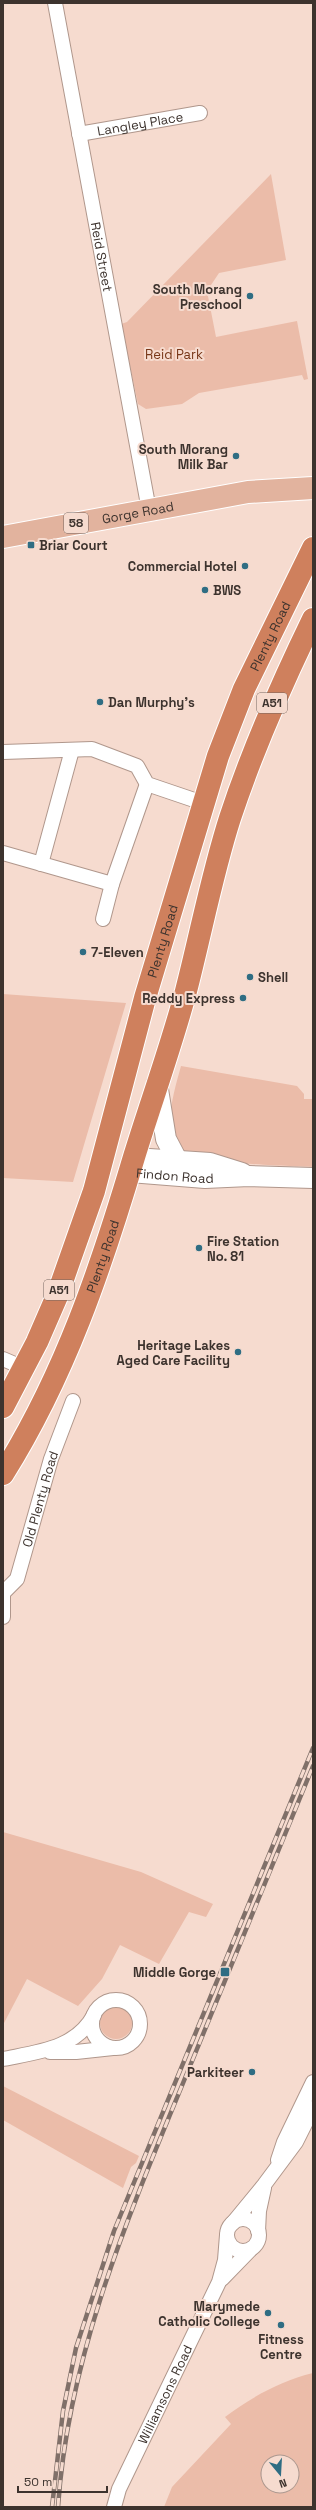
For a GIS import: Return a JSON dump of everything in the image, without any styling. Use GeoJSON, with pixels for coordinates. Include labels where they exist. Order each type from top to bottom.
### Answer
{"type":"FeatureCollection","features":[{"type":"Feature","properties":{"kind":"highway","name":"Plenty Road"},"geometry":{"type":"LineString","coordinates":[[3,1407],[24,1368],[57,1296],[102,1160],[143,1005],[203,802],[244,689],[313,548]]}},
{"type":"Feature","properties":{"kind":"highway","name":"Plenty Road"},"geometry":{"type":"LineString","coordinates":[[4,1475],[39,1411],[73,1340],[107,1250],[157,1083],[175,1031],[230,817],[257,739],[313,619]]}},
{"type":"Feature","properties":{"kind":"highway","name":"Findon Road"},"geometry":{"type":"LineString","coordinates":[[102,1160],[132,1165]]}},
{"type":"Feature","properties":{"kind":"main road","name":"Gorge Road"},"geometry":{"type":"LineString","coordinates":[[3,537],[248,492],[313,473]]}},
{"type":"Feature","properties":{"kind":"main road","name":"Gorge Road"},"geometry":{"type":"LineString","coordinates":[[248,492],[313,488]]}},
{"type":"Feature","properties":{"kind":"street","name":"Reid Street"},"geometry":{"type":"LineString","coordinates":[[55,3],[149,510]]}},
{"type":"Feature","properties":{"kind":"street","name":"Langley Place"},"geometry":{"type":"LineString","coordinates":[[80,134],[200,112]]}},
{"type":"Feature","properties":{"kind":"street"},"geometry":{"type":"LineString","coordinates":[[3,752],[92,749],[137,766],[147,784],[203,802]]}},
{"type":"Feature","properties":{"kind":"street"},"geometry":{"type":"LineString","coordinates":[[41,864],[72,750]]}},
{"type":"Feature","properties":{"kind":"street"},"geometry":{"type":"LineString","coordinates":[[104,919],[112,884],[147,784]]}},
{"type":"Feature","properties":{"kind":"street"},"geometry":{"type":"LineString","coordinates":[[3,853],[112,884]]}},
{"type":"Feature","properties":{"kind":"street"},"geometry":{"type":"LineString","coordinates":[[157,1083],[166,1139],[177,1160]]}},
{"type":"Feature","properties":{"kind":"street","name":"Findon Road"},"geometry":{"type":"LineString","coordinates":[[132,1165],[177,1160],[217,1164],[249,1176]]}},
{"type":"Feature","properties":{"kind":"street","name":"Findon Road"},"geometry":{"type":"LineString","coordinates":[[132,1165],[205,1178],[249,1176],[313,1178]]}},
{"type":"Feature","properties":{"kind":"street"},"geometry":{"type":"LineString","coordinates":[[3,1358],[24,1368]]}},
{"type":"Feature","properties":{"kind":"street","name":"Old Plenty Road"},"geometry":{"type":"LineString","coordinates":[[3,1617],[3,1592],[16,1579],[51,1459],[73,1401]]}},
{"type":"Feature","properties":{"kind":"street"},"geometry":{"type":"LineString","coordinates":[[3,2059],[44,2051],[76,2052],[118,2047],[129,2044],[137,2035],[140,2023],[137,2011],[126,2002],[113,2000],[103,2004],[94,2014],[89,2024],[79,2034],[44,2051]]}},
{"type":"Feature","properties":{"kind":"street"},"geometry":{"type":"LineString","coordinates":[[94,2014],[93,2026],[97,2037],[106,2045],[118,2047]]}},
{"type":"Feature","properties":{"kind":"street"},"geometry":{"type":"LineString","coordinates":[[264,2186],[259,2211],[257,2242],[250,2249],[244,2251],[235,2249],[229,2241],[230,2230],[264,2186],[276,2165],[284,2142],[313,2082]]}},
{"type":"Feature","properties":{"kind":"street"},"geometry":{"type":"LineString","coordinates":[[276,2165],[296,2142],[310,2114]]}},
{"type":"Feature","properties":{"kind":"street"},"geometry":{"type":"LineString","coordinates":[[230,2230],[239,2220],[247,2220],[254,2224],[258,2231]]}},
{"type":"Feature","properties":{"kind":"street","name":"Williamsons Road"},"geometry":{"type":"LineString","coordinates":[[114,2507],[119,2489],[219,2282],[230,2230]]}},
{"type":"Feature","properties":{"kind":"street","name":"Williamsons Road"},"geometry":{"type":"LineString","coordinates":[[219,2282],[250,2249]]}},
{"type":"Feature","properties":{"kind":"green space","name":"Reid Park"},"geometry":{"type":"Polygon","coordinates":[[[271,174],[286,260],[219,273],[207,291],[216,337],[297,321],[308,379],[304,380],[302,375],[199,393],[182,404],[146,409],[138,404],[121,324],[127,322],[271,174]]]}},
{"type":"Feature","properties":{"kind":"green space"},"geometry":{"type":"Polygon","coordinates":[[[3,994],[126,1003],[73,1182],[3,1178],[3,994]]]}},
{"type":"Feature","properties":{"kind":"green space"},"geometry":{"type":"Polygon","coordinates":[[[181,1066],[297,1086],[304,1094],[304,1099],[313,1099],[313,1167],[238,1163],[196,1156],[181,1151],[174,1145],[171,1136],[170,1116],[181,1066]]]}},
{"type":"Feature","properties":{"kind":"green space"},"geometry":{"type":"Polygon","coordinates":[[[3,1832],[141,1872],[213,1904],[206,1917],[189,1912],[159,1964],[120,1945],[102,1979],[78,2006],[27,1979],[3,2025],[3,1832]]]}},
{"type":"Feature","properties":{"kind":"green space"},"geometry":{"type":"Polygon","coordinates":[[[116,2007],[125,2010],[129,2014],[132,2023],[129,2032],[125,2036],[116,2039],[107,2036],[103,2032],[100,2023],[103,2014],[107,2010],[116,2007]]]}},
{"type":"Feature","properties":{"kind":"green space"},"geometry":{"type":"Polygon","coordinates":[[[3,2086],[139,2156],[136,2163],[131,2167],[123,2188],[3,2120],[3,2086]]]}},
{"type":"Feature","properties":{"kind":"green space"},"geometry":{"type":"Polygon","coordinates":[[[313,2373],[313,2507],[164,2507],[172,2487],[231,2424],[225,2417],[267,2390],[289,2380],[313,2373]]]}},
{"type":"Feature","properties":{"kind":"railway"},"geometry":{"type":"LineString","coordinates":[[52,2507],[63,2411],[76,2348],[114,2231],[313,1748]]}},
{"type":"Feature","properties":{"kind":"railway"},"geometry":{"type":"LineString","coordinates":[[58,2507],[64,2452],[74,2398],[102,2293],[120,2241],[160,2139],[313,1766]]}},
{"type":"Feature","properties":{"kind":"place","name":"South Morang Preschool"},"geometry":{"type":"Point","coordinates":[250,296]}},
{"type":"Feature","properties":{"kind":"place","name":"South Morang Milk Bar"},"geometry":{"type":"Point","coordinates":[236,456]}},
{"type":"Feature","properties":{"kind":"place","name":"Briar Court"},"geometry":{"type":"Point","coordinates":[31,545]}},
{"type":"Feature","properties":{"kind":"place","name":"Commercial Hotel"},"geometry":{"type":"Point","coordinates":[245,566]}},
{"type":"Feature","properties":{"kind":"place","name":"BWS"},"geometry":{"type":"Point","coordinates":[205,590]}},
{"type":"Feature","properties":{"kind":"place","name":"Dan Murphy's"},"geometry":{"type":"Point","coordinates":[100,702]}},
{"type":"Feature","properties":{"kind":"place","name":"7-Eleven"},"geometry":{"type":"Point","coordinates":[83,952]}},
{"type":"Feature","properties":{"kind":"place","name":"Shell"},"geometry":{"type":"Point","coordinates":[250,977]}},
{"type":"Feature","properties":{"kind":"place","name":"Reddy Express"},"geometry":{"type":"Point","coordinates":[243,998]}},
{"type":"Feature","properties":{"kind":"place","name":"Fire Station No. 81"},"geometry":{"type":"Point","coordinates":[199,1248]}},
{"type":"Feature","properties":{"kind":"place","name":"Heritage Lakes Aged Care Facility"},"geometry":{"type":"Point","coordinates":[238,1352]}},
{"type":"Feature","properties":{"kind":"place","name":"Middle Gorge"},"geometry":{"type":"Point","coordinates":[225,1972]}},
{"type":"Feature","properties":{"kind":"place","name":"Parkiteer"},"geometry":{"type":"Point","coordinates":[252,2072]}},
{"type":"Feature","properties":{"kind":"place","name":"Marymede Catholic College"},"geometry":{"type":"Point","coordinates":[268,2313]}},
{"type":"Feature","properties":{"kind":"place","name":"Fitness Centre"},"geometry":{"type":"Point","coordinates":[281,2325]}}]}
